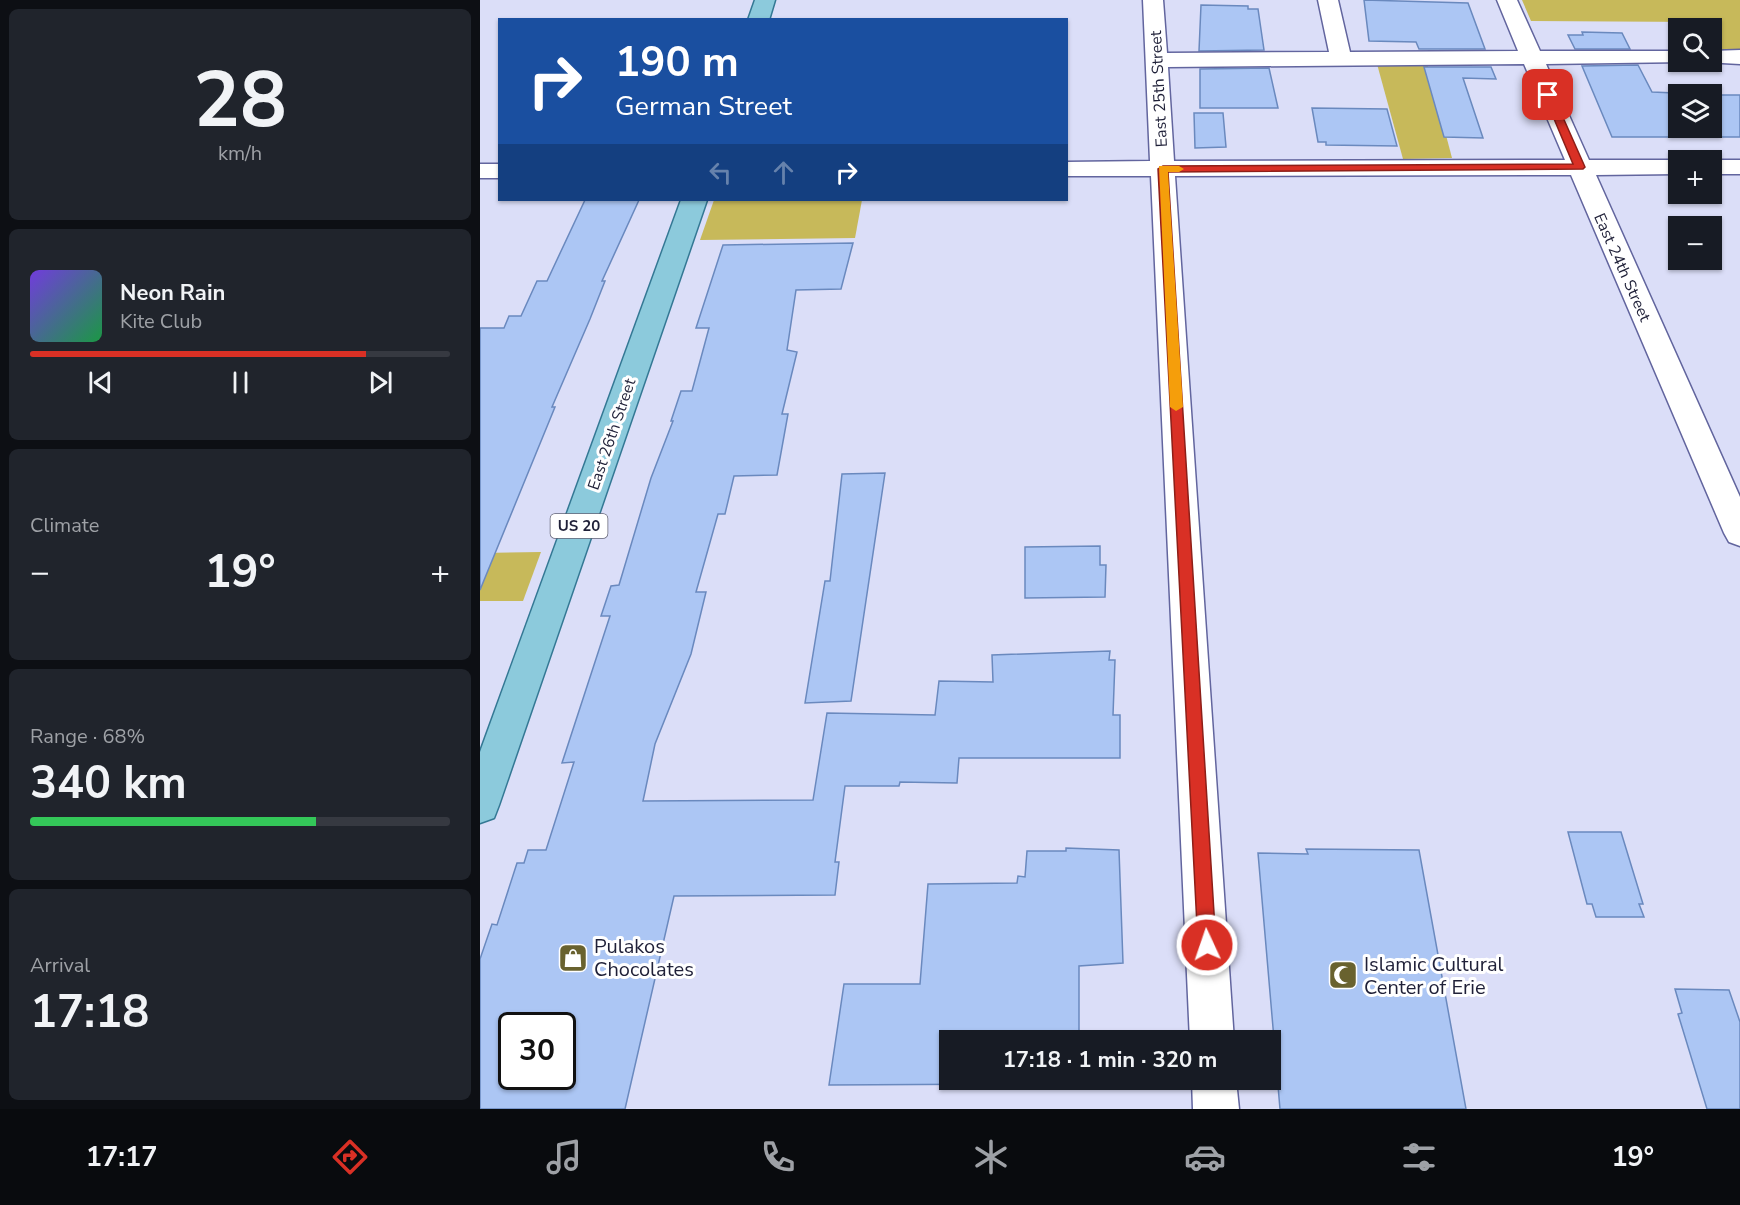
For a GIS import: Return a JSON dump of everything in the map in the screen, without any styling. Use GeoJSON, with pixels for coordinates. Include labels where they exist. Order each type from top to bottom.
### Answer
{"type":"FeatureCollection","features":[{"type":"Feature","properties":{"kind":"main road"},"geometry":{"type":"LineString","coordinates":[[759,18],[765,0]]}},
{"type":"Feature","properties":{"kind":"main road","name":"East 26th Street"},"geometry":{"type":"LineString","coordinates":[[480,805],[694,201]]}},
{"type":"Feature","properties":{"kind":"street","name":"East 25th Street"},"geometry":{"type":"LineString","coordinates":[[1153,0],[1211,1030]]}},
{"type":"Feature","properties":{"kind":"street"},"geometry":{"type":"LineString","coordinates":[[1328,0],[1341,59]]}},
{"type":"Feature","properties":{"kind":"street","name":"East 24th Street"},"geometry":{"type":"LineString","coordinates":[[1507,0],[1740,533]]}},
{"type":"Feature","properties":{"kind":"street"},"geometry":{"type":"LineString","coordinates":[[1156,60],[1668,57]]}},
{"type":"Feature","properties":{"kind":"street"},"geometry":{"type":"LineString","coordinates":[[1722,57],[1740,57]]}},
{"type":"Feature","properties":{"kind":"street"},"geometry":{"type":"LineString","coordinates":[[1068,169],[1668,167]]}},
{"type":"Feature","properties":{"kind":"street"},"geometry":{"type":"LineString","coordinates":[[1722,167],[1740,167]]}},
{"type":"Feature","properties":{"kind":"street"},"geometry":{"type":"LineString","coordinates":[[480,171],[498,171]]}},
{"type":"Feature","properties":{"kind":"street"},"geometry":{"type":"LineString","coordinates":[[1215,1090],[1216,1109]]}},
{"type":"Feature","properties":{"kind":"shaded area"},"geometry":{"type":"Polygon","coordinates":[[[1522,0],[1740,0],[1740,53],[1722,53],[1722,18],[1668,18],[1668,22],[1531,21],[1522,0]]]}},
{"type":"Feature","properties":{"kind":"shaded area"},"geometry":{"type":"Polygon","coordinates":[[[1427,63],[1452,158],[1403,159],[1377,64],[1427,63]]]}},
{"type":"Feature","properties":{"kind":"shaded area"},"geometry":{"type":"Polygon","coordinates":[[[714,201],[862,201],[855,238],[700,240],[714,201]]]}},
{"type":"Feature","properties":{"kind":"shaded area"},"geometry":{"type":"Polygon","coordinates":[[[541,552],[523,601],[480,601],[480,553],[541,552]]]}},
{"type":"Feature","properties":{"kind":"building"},"geometry":{"type":"Polygon","coordinates":[[[1364,0],[1468,3],[1485,49],[1419,49],[1416,42],[1369,41],[1364,0]]]}},
{"type":"Feature","properties":{"kind":"building"},"geometry":{"type":"Polygon","coordinates":[[[1201,5],[1248,6],[1248,9],[1258,9],[1264,50],[1199,51],[1201,5]]]}},
{"type":"Feature","properties":{"kind":"building"},"geometry":{"type":"Polygon","coordinates":[[[1582,32],[1622,33],[1630,49],[1575,49],[1568,35],[1583,35],[1582,32]]]}},
{"type":"Feature","properties":{"kind":"building"},"geometry":{"type":"Polygon","coordinates":[[[1638,65],[1652,92],[1668,93],[1668,137],[1612,137],[1582,66],[1638,65]]]}},
{"type":"Feature","properties":{"kind":"building"},"geometry":{"type":"Polygon","coordinates":[[[1424,67],[1491,67],[1496,79],[1463,78],[1483,138],[1444,137],[1424,67]]]}},
{"type":"Feature","properties":{"kind":"building"},"geometry":{"type":"Polygon","coordinates":[[[1269,68],[1278,108],[1200,108],[1200,69],[1269,68]]]}},
{"type":"Feature","properties":{"kind":"building"},"geometry":{"type":"Polygon","coordinates":[[[1722,95],[1740,95],[1740,137],[1722,137],[1722,95]]]}},
{"type":"Feature","properties":{"kind":"building"},"geometry":{"type":"Polygon","coordinates":[[[1312,108],[1387,109],[1397,146],[1326,145],[1326,142],[1318,142],[1312,108]]]}},
{"type":"Feature","properties":{"kind":"building"},"geometry":{"type":"Polygon","coordinates":[[[1194,113],[1223,113],[1226,147],[1195,148],[1194,113]]]}},
{"type":"Feature","properties":{"kind":"building"},"geometry":{"type":"Polygon","coordinates":[[[585,201],[639,201],[602,281],[605,281],[552,407],[555,407],[480,590],[480,328],[504,328],[509,316],[521,316],[537,281],[547,281],[585,201]]]}},
{"type":"Feature","properties":{"kind":"building"},"geometry":{"type":"Polygon","coordinates":[[[853,243],[841,289],[796,290],[787,350],[797,352],[782,414],[788,414],[777,475],[734,476],[725,514],[718,514],[696,592],[706,592],[691,654],[655,744],[643,801],[813,800],[827,713],[935,715],[939,681],[993,682],[992,655],[1110,651],[1109,660],[1115,660],[1113,715],[1120,715],[1120,758],[959,758],[957,783],[900,782],[899,786],[845,786],[835,862],[839,862],[835,895],[674,896],[625,1109],[480,1109],[480,959],[492,924],[497,925],[517,863],[524,863],[528,850],[546,850],[574,762],[562,763],[610,616],[601,616],[611,586],[619,585],[651,478],[673,421],[671,421],[681,391],[692,391],[709,328],[696,328],[723,245],[853,243]]]}},
{"type":"Feature","properties":{"kind":"building"},"geometry":{"type":"Polygon","coordinates":[[[885,473],[851,701],[805,703],[825,581],[830,581],[842,474],[885,473]]]}},
{"type":"Feature","properties":{"kind":"building"},"geometry":{"type":"Polygon","coordinates":[[[1100,546],[1100,565],[1106,565],[1105,597],[1025,598],[1025,547],[1100,546]]]}},
{"type":"Feature","properties":{"kind":"building"},"geometry":{"type":"Polygon","coordinates":[[[1568,832],[1621,832],[1643,904],[1639,904],[1644,917],[1596,917],[1592,904],[1587,904],[1568,832]]]}},
{"type":"Feature","properties":{"kind":"building"},"geometry":{"type":"Polygon","coordinates":[[[1066,848],[1119,850],[1123,963],[1079,966],[1079,1030],[939,1030],[939,1084],[829,1085],[844,984],[920,984],[928,884],[1017,883],[1018,876],[1025,877],[1027,851],[1066,851],[1066,848]]]}},
{"type":"Feature","properties":{"kind":"building"},"geometry":{"type":"Polygon","coordinates":[[[1306,849],[1419,850],[1466,1109],[1280,1109],[1278,1090],[1281,1090],[1281,1030],[1273,1030],[1258,853],[1308,854],[1306,849]]]}},
{"type":"Feature","properties":{"kind":"building"},"geometry":{"type":"Polygon","coordinates":[[[1675,989],[1729,990],[1740,1022],[1740,1109],[1707,1109],[1678,1014],[1682,1013],[1675,989]]]}},
{"type":"Feature","properties":{"kind":"slow traffic"},"geometry":{"type":"LineString","coordinates":[[1176,407],[1163,169],[1179,169]]}},
{"type":"Feature","properties":{"kind":"place","name":"Pulakos Chocolates"},"geometry":{"type":"Point","coordinates":[573,958]}},
{"type":"Feature","properties":{"kind":"place","name":"Islamic Cultural Center of Erie"},"geometry":{"type":"Point","coordinates":[1343,975]}},
{"type":"Feature","properties":{"kind":"route"},"geometry":{"type":"LineString","coordinates":[[1207,945],[1163,169],[1580,167],[1548,95]]}}]}
